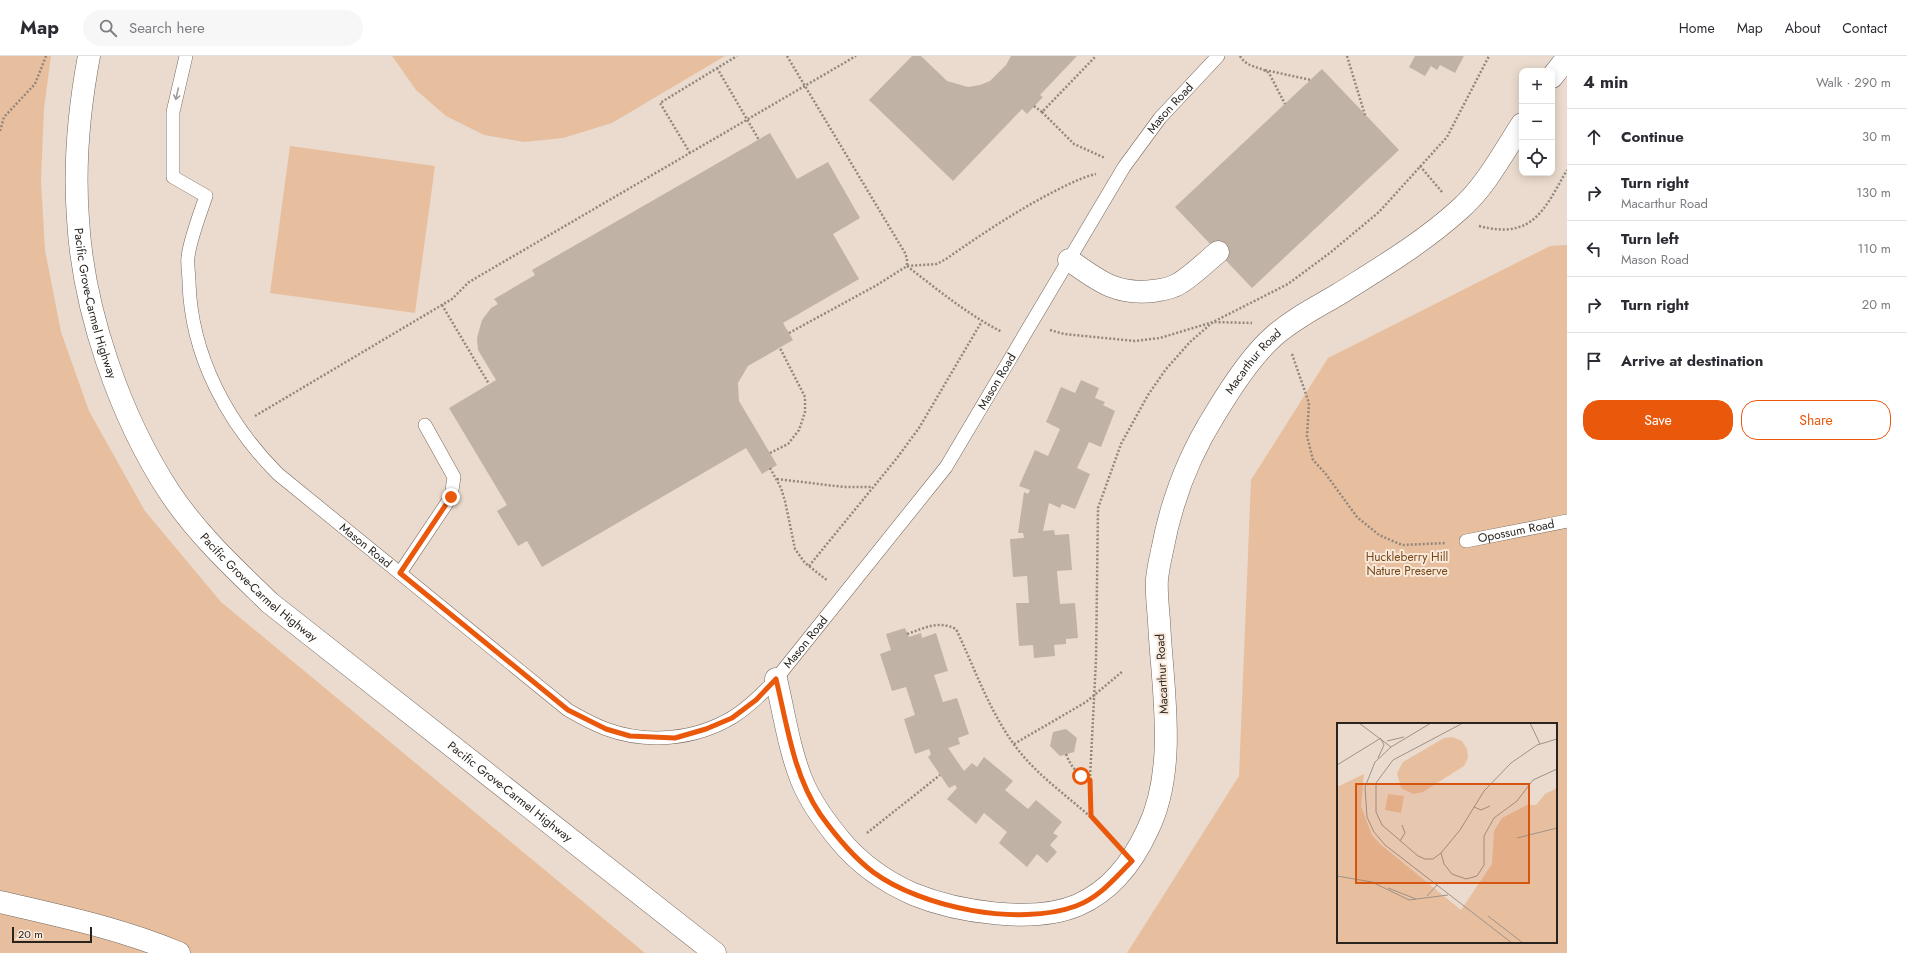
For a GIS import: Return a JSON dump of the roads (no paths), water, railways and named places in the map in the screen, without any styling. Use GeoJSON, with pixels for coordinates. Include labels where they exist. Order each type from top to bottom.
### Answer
{"type":"FeatureCollection","features":[{"type":"Feature","properties":{"kind":"street","name":"Pacific Grove-Carmel Highway"},"geometry":{"type":"LineString","coordinates":[[89,56],[83,85],[78,153],[78,220],[87,285],[104,352],[130,422],[170,493],[213,548],[270,602],[715,953]]}},
{"type":"Feature","properties":{"kind":"street"},"geometry":{"type":"LineString","coordinates":[[1555,73],[1567,58]]}},
{"type":"Feature","properties":{"kind":"street","name":"Macarthur Road"},"geometry":{"type":"LineString","coordinates":[[776,679],[794,755],[803,783],[819,813],[848,848],[873,872],[914,894],[957,908],[999,914],[1042,914],[1076,906],[1105,890],[1132,861],[1152,819],[1162,785],[1166,743],[1157,579],[1167,525],[1180,480],[1196,447],[1227,396],[1251,362],[1271,338],[1298,318],[1377,270],[1420,241],[1461,209],[1492,171],[1519,129]]}},
{"type":"Feature","properties":{"kind":"street"},"geometry":{"type":"LineString","coordinates":[[1069,260],[1096,279],[1118,290],[1138,292],[1160,290],[1179,284],[1218,252]]}},
{"type":"Feature","properties":{"kind":"street"},"geometry":{"type":"LineString","coordinates":[[0,902],[82,920],[152,941],[179,953]]}},
{"type":"Feature","properties":{"kind":"lane","name":"Mason Road"},"geometry":{"type":"LineString","coordinates":[[186,56],[173,112],[174,177],[206,196],[188,257],[190,303],[209,374],[222,402],[257,453],[278,474],[568,710],[606,729],[630,736],[675,738],[706,729],[732,718],[756,700],[776,679],[946,467],[1124,167],[1160,118],[1218,56]]}},
{"type":"Feature","properties":{"kind":"lane"},"geometry":{"type":"LineString","coordinates":[[400,573],[451,497],[454,477],[424,425]]}},
{"type":"Feature","properties":{"kind":"lane","name":"Opossum Road"},"geometry":{"type":"LineString","coordinates":[[1466,542],[1567,522]]}},
{"type":"Feature","properties":{"kind":"park label","name":"Huckleberry Hill Nature Preserve"},"geometry":{"type":"Point","coordinates":[1407,564]}}]}
